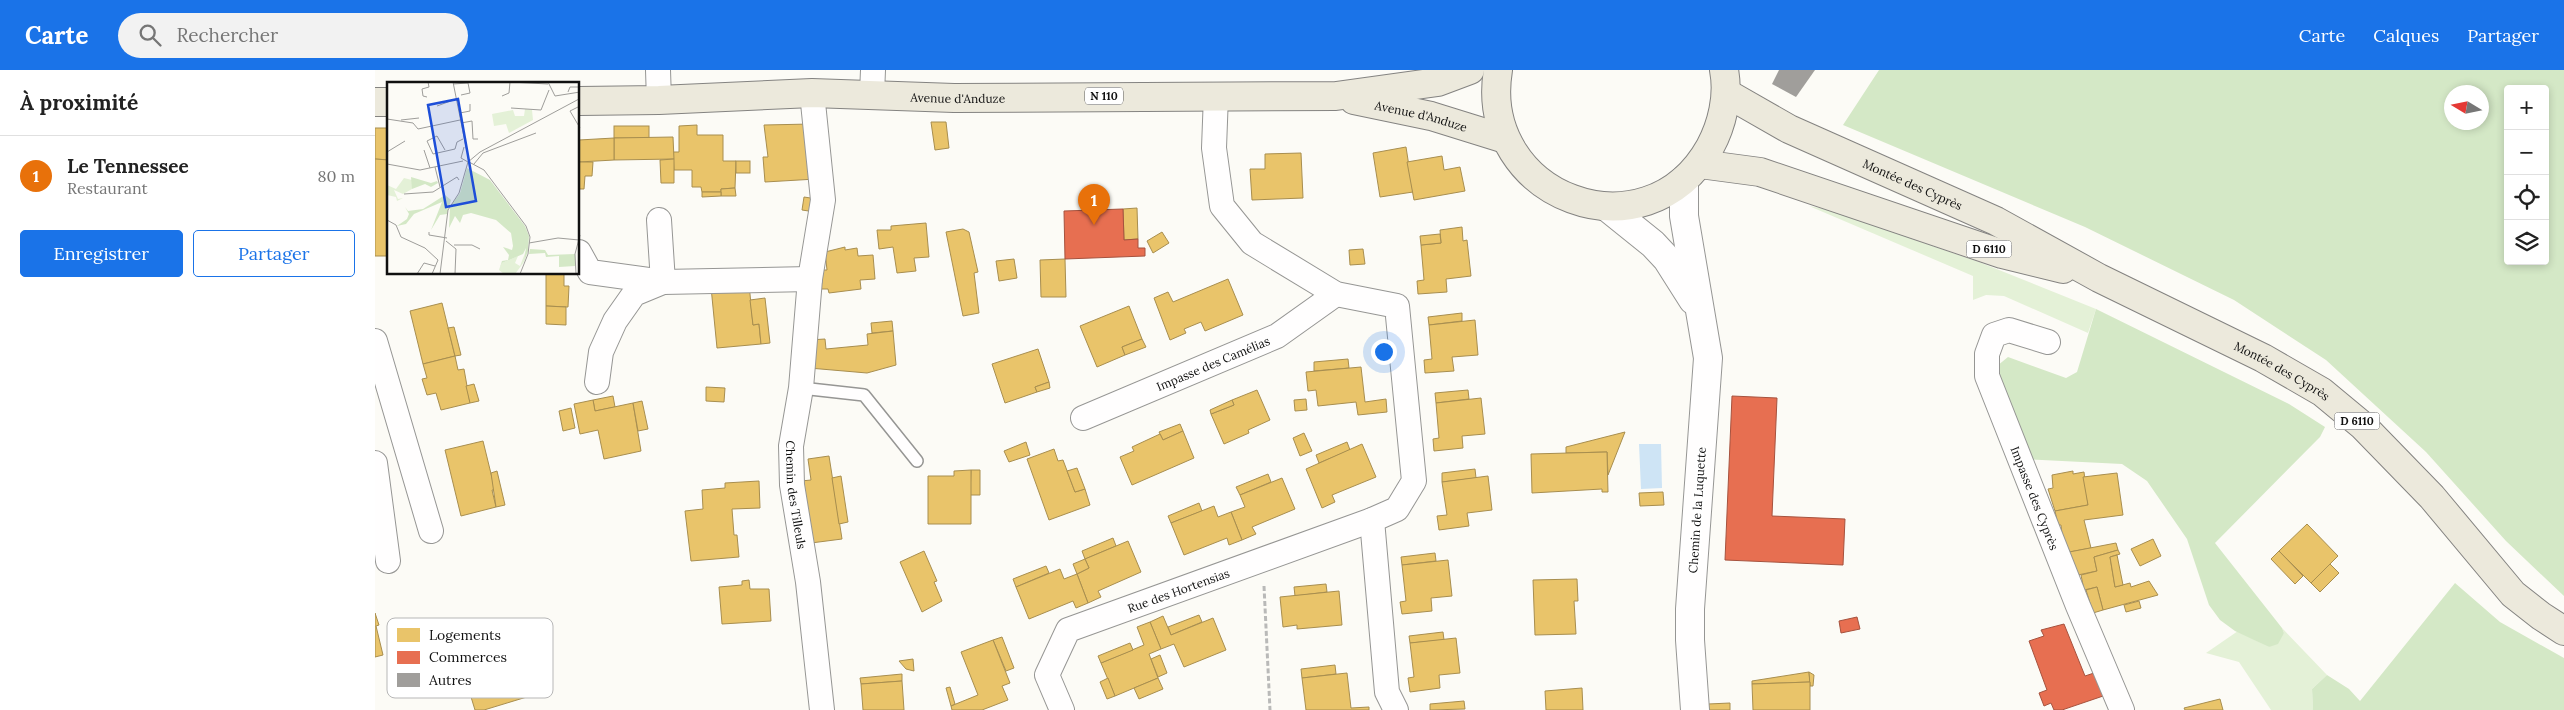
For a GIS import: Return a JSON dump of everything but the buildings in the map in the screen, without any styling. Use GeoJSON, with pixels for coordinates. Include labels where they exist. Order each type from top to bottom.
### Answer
{"type":"FeatureCollection","features":[{"type":"Feature","properties":{"kind":"main road","name":"Avenue d'Anduze"},"geometry":{"type":"LineString","coordinates":[[580,100],[659,100],[812,93],[873,82],[953,98],[1336,96],[1438,82],[1470,70]]}},
{"type":"Feature","properties":{"kind":"main road"},"geometry":{"type":"LineString","coordinates":[[1498,70],[1495,86],[1497,113],[1505,138],[1523,166],[1546,188],[1575,202],[1607,207],[1635,204],[1661,195],[1692,172],[1719,130],[1725,82]]}},
{"type":"Feature","properties":{"kind":"main road","name":"Montée des Cyprès"},"geometry":{"type":"LineString","coordinates":[[1725,82],[1789,129],[1996,222],[2099,278],[2263,358],[2322,392],[2363,426],[2431,497],[2513,594],[2564,631]]}},
{"type":"Feature","properties":{"kind":"main road","name":"Avenue d'Anduze"},"geometry":{"type":"LineString","coordinates":[[1336,96],[1431,116],[1505,138]]}},
{"type":"Feature","properties":{"kind":"main road","name":"Montée des Cyprès"},"geometry":{"type":"LineString","coordinates":[[1692,172],[1760,172],[2002,254],[2099,278]]}},
{"type":"Feature","properties":{"kind":"street"},"geometry":{"type":"LineString","coordinates":[[658,70],[659,100]]}},
{"type":"Feature","properties":{"kind":"street","name":"Chemin des Tilleuls"},"geometry":{"type":"LineString","coordinates":[[812,93],[823,200],[811,279],[801,388],[791,446],[792,485],[808,582],[822,710]]}},
{"type":"Feature","properties":{"kind":"street","name":"Rue des Hortensias"},"geometry":{"type":"LineString","coordinates":[[1062,710],[1047,675],[1068,630],[1372,520],[1397,509],[1414,481],[1397,306],[1336,294],[1252,243],[1222,206],[1214,148],[1216,96]]}},
{"type":"Feature","properties":{"kind":"street","name":"Chemin de la Luquette"},"geometry":{"type":"LineString","coordinates":[[1692,172],[1684,216],[1708,358],[1690,609],[1690,640],[1695,710]]}},
{"type":"Feature","properties":{"kind":"street","name":"Chemin de la Luquette"},"geometry":{"type":"LineString","coordinates":[[1607,207],[1653,244],[1667,259],[1699,310]]}},
{"type":"Feature","properties":{"kind":"street"},"geometry":{"type":"LineString","coordinates":[[659,220],[663,282]]}},
{"type":"Feature","properties":{"kind":"street"},"geometry":{"type":"LineString","coordinates":[[580,254],[590,272],[663,282],[811,279]]}},
{"type":"Feature","properties":{"kind":"street"},"geometry":{"type":"LineString","coordinates":[[597,382],[601,352],[615,321],[635,294],[663,282]]}},
{"type":"Feature","properties":{"kind":"street","name":"Impasse des Camélias"},"geometry":{"type":"LineString","coordinates":[[1083,418],[1277,336],[1336,294]]}},
{"type":"Feature","properties":{"kind":"street","name":"Impasse des Cyprès"},"geometry":{"type":"LineString","coordinates":[[2047,342],[2009,330],[1994,335],[1987,354],[1987,376],[2063,569],[2122,710]]}},
{"type":"Feature","properties":{"kind":"street"},"geometry":{"type":"LineString","coordinates":[[375,341],[431,531]]}},
{"type":"Feature","properties":{"kind":"street"},"geometry":{"type":"LineString","coordinates":[[375,463],[387,561]]}},
{"type":"Feature","properties":{"kind":"street"},"geometry":{"type":"LineString","coordinates":[[1372,520],[1387,692],[1396,710]]}},
{"type":"Feature","properties":{"kind":"lane"},"geometry":{"type":"LineString","coordinates":[[801,388],[864,395],[917,461]]}},
{"type":"Feature","properties":{"kind":"path"},"geometry":{"type":"LineString","coordinates":[[1262,560],[1270,710]]}},
{"type":"Feature","properties":{"kind":"green space"},"geometry":{"type":"Polygon","coordinates":[[[1879,70],[2564,70],[2564,596],[2506,541],[2426,452],[2326,360],[2234,300],[2085,227],[1843,125],[1879,70]]]}},
{"type":"Feature","properties":{"kind":"green space"},"geometry":{"type":"Polygon","coordinates":[[[1809,206],[1825,209],[1979,262],[2096,309],[2088,333],[2004,296],[1986,295],[1973,300],[1973,276],[1809,206]]]}},
{"type":"Feature","properties":{"kind":"green space"},"geometry":{"type":"Polygon","coordinates":[[[2096,309],[2289,404],[2325,427],[2320,437],[2215,543],[2282,628],[2284,633],[2278,644],[2269,647],[2235,631],[2220,620],[2209,605],[2187,539],[2147,481],[2122,464],[2024,459],[1996,387],[1997,366],[2008,357],[2066,378],[2077,372],[2096,309]]]}},
{"type":"Feature","properties":{"kind":"green space"},"geometry":{"type":"Polygon","coordinates":[[[2455,583],[2500,622],[2564,658],[2564,710],[2313,710],[2312,689],[2327,675],[2349,689],[2360,701],[2455,583]]]}},
{"type":"Feature","properties":{"kind":"green space"},"geometry":{"type":"Polygon","coordinates":[[[2282,628],[2327,675],[2312,689],[2313,710],[2271,710],[2239,662],[2206,653],[2238,631],[2269,647],[2284,633],[2282,628]]]}},
{"type":"Feature","properties":{"kind":"water"},"geometry":{"type":"Polygon","coordinates":[[[1639,444],[1661,444],[1662,488],[1641,489],[1639,444]]]}},
{"type":"Feature","properties":{"kind":"place","name":"Le Tennessee"},"geometry":{"type":"Point","coordinates":[1094,225]}}]}
